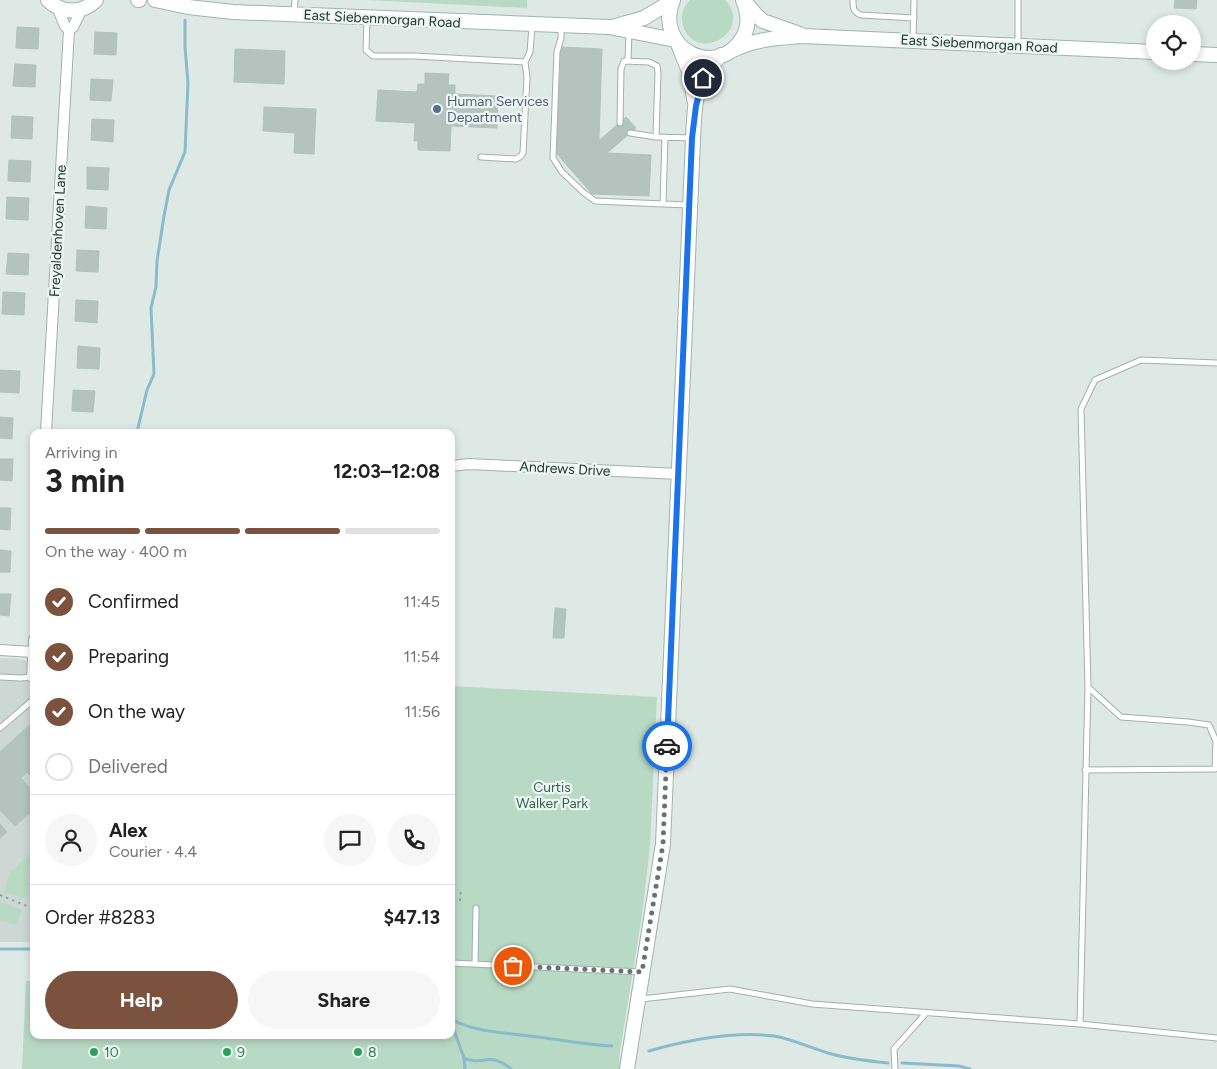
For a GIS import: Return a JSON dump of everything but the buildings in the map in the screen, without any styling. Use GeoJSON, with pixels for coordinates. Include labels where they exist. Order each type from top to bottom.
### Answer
{"type":"FeatureCollection","features":[{"type":"Feature","properties":{"kind":"street","name":"East Siebenmorgan Road"},"geometry":{"type":"LineString","coordinates":[[155,0],[188,7],[233,12],[609,27],[677,42]]}},
{"type":"Feature","properties":{"kind":"street","name":"East Siebenmorgan Road"},"geometry":{"type":"LineString","coordinates":[[744,0],[763,21],[803,36]]}},
{"type":"Feature","properties":{"kind":"street"},"geometry":{"type":"LineString","coordinates":[[627,1069],[663,844],[692,138],[696,106],[703,78],[709,68],[740,42],[745,32],[748,20],[744,0]]}},
{"type":"Feature","properties":{"kind":"street"},"geometry":{"type":"LineString","coordinates":[[52,4],[69,10],[82,9],[96,1]]}},
{"type":"Feature","properties":{"kind":"street","name":"East Siebenmorgan Road"},"geometry":{"type":"LineString","coordinates":[[609,27],[644,18],[673,1]]}},
{"type":"Feature","properties":{"kind":"street"},"geometry":{"type":"LineString","coordinates":[[673,1],[669,12],[669,24],[689,71],[696,106]]}},
{"type":"Feature","properties":{"kind":"street"},"geometry":{"type":"LineString","coordinates":[[52,4],[69,30]]}},
{"type":"Feature","properties":{"kind":"street","name":"Freyaldenhoven Lane"},"geometry":{"type":"LineString","coordinates":[[46,429],[69,30],[73,27],[82,9]]}},
{"type":"Feature","properties":{"kind":"street","name":"East Siebenmorgan Road"},"geometry":{"type":"LineString","coordinates":[[726,53],[742,45],[762,39],[803,36],[1146,52]]}},
{"type":"Feature","properties":{"kind":"street"},"geometry":{"type":"LineString","coordinates":[[677,42],[687,52],[698,56],[710,58],[726,53]]}},
{"type":"Feature","properties":{"kind":"street"},"geometry":{"type":"LineString","coordinates":[[1201,54],[1217,55]]}},
{"type":"Feature","properties":{"kind":"street","name":"Andrews Drive"},"geometry":{"type":"LineString","coordinates":[[455,466],[469,464],[679,474]]}},
{"type":"Feature","properties":{"kind":"street"},"geometry":{"type":"LineString","coordinates":[[0,650],[30,652]]}},
{"type":"Feature","properties":{"kind":"lane"},"geometry":{"type":"LineString","coordinates":[[294,15],[295,0]]}},
{"type":"Feature","properties":{"kind":"lane"},"geometry":{"type":"LineString","coordinates":[[853,0],[855,13],[861,15],[914,18]]}},
{"type":"Feature","properties":{"kind":"lane"},"geometry":{"type":"LineString","coordinates":[[913,41],[914,0]]}},
{"type":"Feature","properties":{"kind":"lane"},"geometry":{"type":"LineString","coordinates":[[1018,0],[1018,46]]}},
{"type":"Feature","properties":{"kind":"lane"},"geometry":{"type":"LineString","coordinates":[[367,18],[366,50],[373,56],[414,56],[525,62]]}},
{"type":"Feature","properties":{"kind":"lane"},"geometry":{"type":"LineString","coordinates":[[481,157],[516,158],[523,153],[527,77],[525,62],[530,52],[532,25]]}},
{"type":"Feature","properties":{"kind":"lane"},"geometry":{"type":"LineString","coordinates":[[561,26],[561,38],[557,52],[553,158],[562,172],[595,201],[690,205]]}},
{"type":"Feature","properties":{"kind":"lane"},"geometry":{"type":"LineString","coordinates":[[628,61],[629,32]]}},
{"type":"Feature","properties":{"kind":"lane"},"geometry":{"type":"LineString","coordinates":[[620,122],[621,69],[624,61],[649,62],[657,66],[656,137]]}},
{"type":"Feature","properties":{"kind":"lane"},"geometry":{"type":"LineString","coordinates":[[630,133],[656,137],[692,138]]}},
{"type":"Feature","properties":{"kind":"lane"},"geometry":{"type":"LineString","coordinates":[[663,204],[665,137]]}},
{"type":"Feature","properties":{"kind":"lane"},"geometry":{"type":"LineString","coordinates":[[1080,1024],[1088,687],[1081,409],[1094,380],[1141,360],[1217,363]]}},
{"type":"Feature","properties":{"kind":"lane"},"geometry":{"type":"LineString","coordinates":[[0,677],[30,678]]}},
{"type":"Feature","properties":{"kind":"lane"},"geometry":{"type":"LineString","coordinates":[[1085,770],[1215,769],[1216,741],[1209,725],[1121,717],[1088,687]]}},
{"type":"Feature","properties":{"kind":"lane"},"geometry":{"type":"LineString","coordinates":[[0,728],[30,702]]}},
{"type":"Feature","properties":{"kind":"lane"},"geometry":{"type":"LineString","coordinates":[[474,964],[476,908]]}},
{"type":"Feature","properties":{"kind":"lane"},"geometry":{"type":"LineString","coordinates":[[455,963],[642,972]]}},
{"type":"Feature","properties":{"kind":"lane"},"geometry":{"type":"LineString","coordinates":[[638,999],[730,989],[812,1004],[1080,1024],[1217,1038]]}},
{"type":"Feature","properties":{"kind":"lane"},"geometry":{"type":"LineString","coordinates":[[896,1069],[894,1049],[926,1013]]}},
{"type":"Feature","properties":{"kind":"path"},"geometry":{"type":"LineString","coordinates":[[460,901],[461,890]]}},
{"type":"Feature","properties":{"kind":"path"},"geometry":{"type":"LineString","coordinates":[[0,895],[30,907]]}},
{"type":"Feature","properties":{"kind":"shaded area"},"geometry":{"type":"Polygon","coordinates":[[[0,658],[30,662],[30,942],[0,942],[0,658]]]}},
{"type":"Feature","properties":{"kind":"green space"},"geometry":{"type":"Polygon","coordinates":[[[367,0],[527,0],[527,8],[367,0]]]}},
{"type":"Feature","properties":{"kind":"green space"},"geometry":{"type":"Polygon","coordinates":[[[690,0],[725,0],[732,12],[733,23],[728,33],[719,40],[709,43],[698,42],[689,37],[683,25],[682,15],[690,0]]]}},
{"type":"Feature","properties":{"kind":"green space","name":"Curtis Walker Park"},"geometry":{"type":"Polygon","coordinates":[[[455,686],[657,697],[650,846],[642,915],[620,1051],[619,1069],[22,1069],[26,981],[30,981],[30,1039],[455,1039],[455,686]]]}},
{"type":"Feature","properties":{"kind":"green space"},"geometry":{"type":"Polygon","coordinates":[[[30,853],[30,894],[28,897],[23,898],[4,892],[9,874],[30,853]]]}},
{"type":"Feature","properties":{"kind":"green space"},"geometry":{"type":"Polygon","coordinates":[[[0,902],[22,910],[16,925],[0,920],[0,902]]]}},
{"type":"Feature","properties":{"kind":"waterway"},"geometry":{"type":"LineString","coordinates":[[138,429],[147,390],[154,374],[151,308],[156,287],[157,261],[164,216],[169,190],[185,152],[188,83],[185,20]]}},
{"type":"Feature","properties":{"kind":"waterway"},"geometry":{"type":"LineString","coordinates":[[0,949],[30,949]]}},
{"type":"Feature","properties":{"kind":"waterway"},"geometry":{"type":"LineString","coordinates":[[455,1021],[494,1032],[612,1046]]}},
{"type":"Feature","properties":{"kind":"waterway"},"geometry":{"type":"LineString","coordinates":[[455,1033],[464,1058],[465,1069]]}},
{"type":"Feature","properties":{"kind":"waterway"},"geometry":{"type":"LineString","coordinates":[[649,1051],[679,1043],[711,1038],[759,1035],[781,1037],[843,1057],[888,1063]]}},
{"type":"Feature","properties":{"kind":"waterway"},"geometry":{"type":"LineString","coordinates":[[464,1058],[476,1061],[496,1061],[503,1063],[511,1069]]}},
{"type":"Feature","properties":{"kind":"waterway"},"geometry":{"type":"LineString","coordinates":[[902,1063],[959,1066],[970,1069]]}},
{"type":"Feature","properties":{"kind":"way so far"},"geometry":{"type":"LineString","coordinates":[[513,966],[642,972],[663,844],[667,746]]}},
{"type":"Feature","properties":{"kind":"place","name":"Human Services Department"},"geometry":{"type":"Point","coordinates":[437,109]}},
{"type":"Feature","properties":{"kind":"place","name":"10"},"geometry":{"type":"Point","coordinates":[94,1052]}},
{"type":"Feature","properties":{"kind":"place","name":"9"},"geometry":{"type":"Point","coordinates":[227,1052]}},
{"type":"Feature","properties":{"kind":"place","name":"8"},"geometry":{"type":"Point","coordinates":[358,1052]}},
{"type":"Feature","properties":{"kind":"route"},"geometry":{"type":"LineString","coordinates":[[667,746],[692,138],[696,106],[703,78]]}}]}
